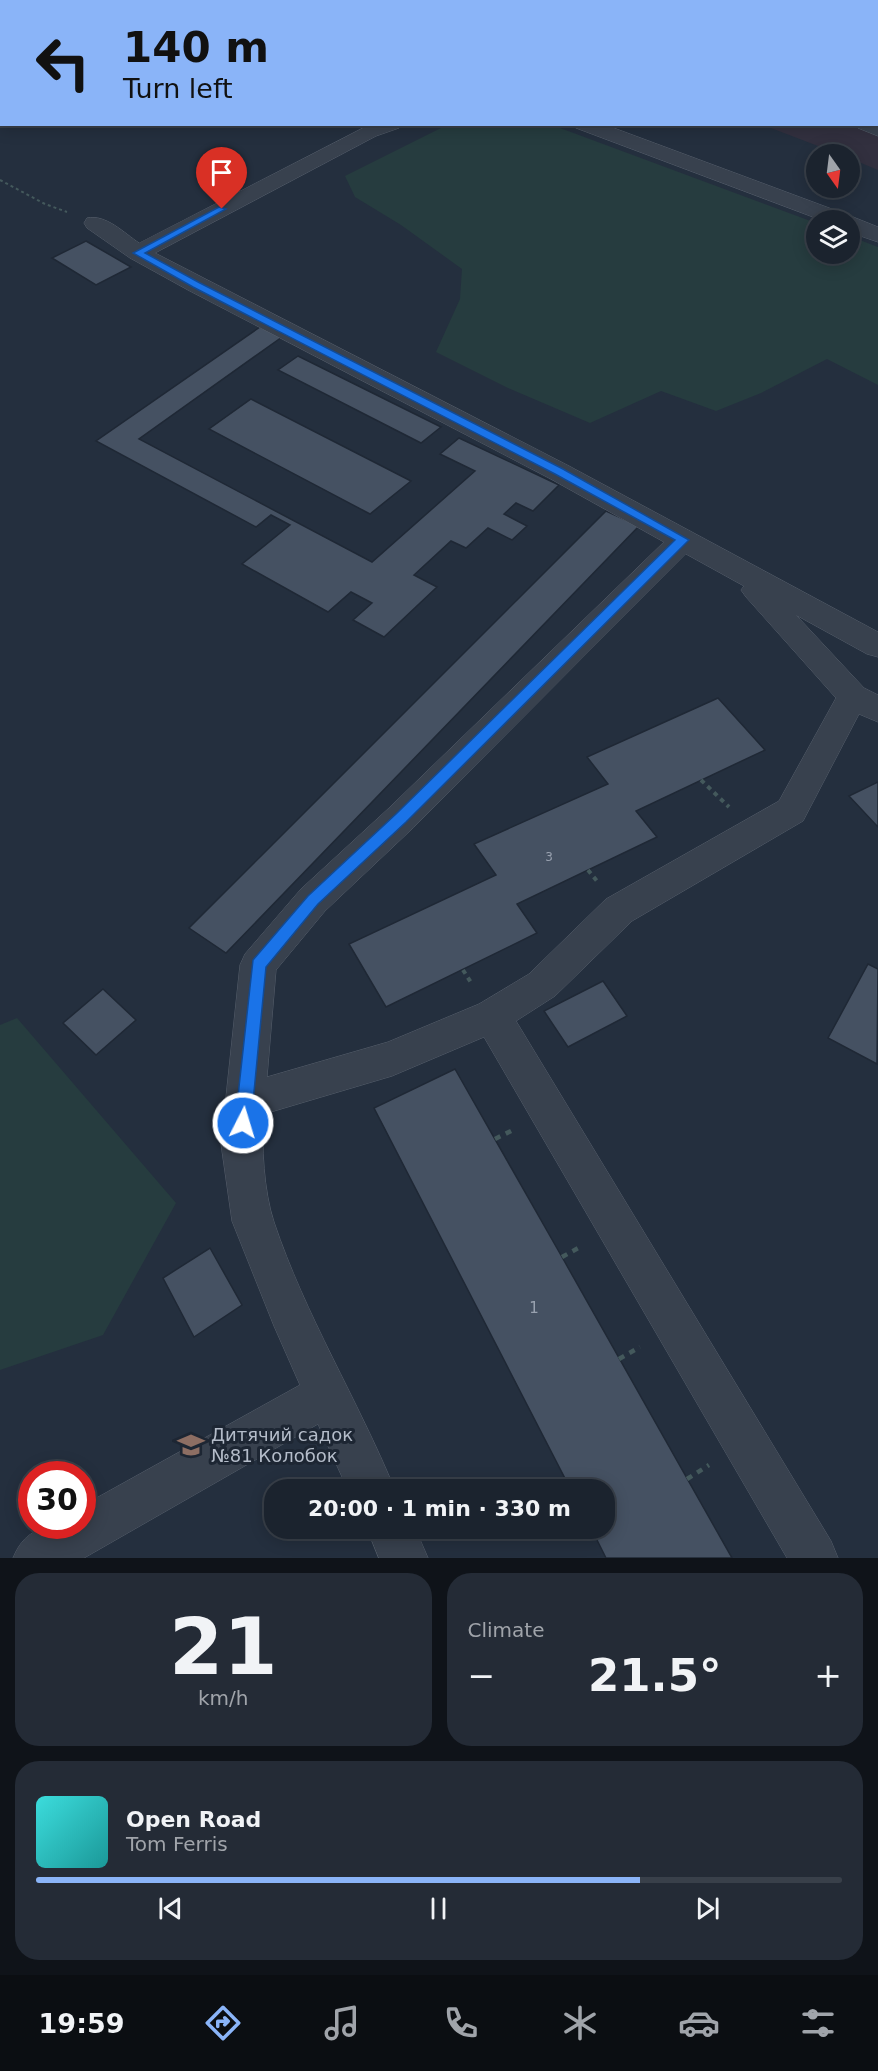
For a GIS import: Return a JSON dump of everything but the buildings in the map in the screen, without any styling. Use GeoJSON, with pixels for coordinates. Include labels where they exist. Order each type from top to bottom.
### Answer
{"type":"FeatureCollection","features":[{"type":"Feature","properties":{"kind":"street"},"geometry":{"type":"LineString","coordinates":[[138,253],[369,132],[386,126]]}},
{"type":"Feature","properties":{"kind":"street"},"geometry":{"type":"LineString","coordinates":[[588,126],[813,210]]}},
{"type":"Feature","properties":{"kind":"street"},"geometry":{"type":"LineString","coordinates":[[95,223],[138,253],[196,285],[559,472],[878,646]]}},
{"type":"Feature","properties":{"kind":"street"},"geometry":{"type":"LineString","coordinates":[[860,228],[878,235]]}},
{"type":"Feature","properties":{"kind":"street"},"geometry":{"type":"LineString","coordinates":[[367,1479],[289,1311],[253,1221],[241,1144],[258,965],[313,900],[401,818],[683,540]]}},
{"type":"Feature","properties":{"kind":"street"},"geometry":{"type":"LineString","coordinates":[[245,1101],[392,1058],[492,1016],[542,985],[619,910],[791,811],[866,703],[740,572]]}},
{"type":"Feature","properties":{"kind":"street"},"geometry":{"type":"LineString","coordinates":[[492,1016],[814,1558]]}},
{"type":"Feature","properties":{"kind":"street"},"geometry":{"type":"LineString","coordinates":[[37,1558],[328,1394]]}},
{"type":"Feature","properties":{"kind":"street"},"geometry":{"type":"LineString","coordinates":[[395,1539],[404,1558]]}},
{"type":"Feature","properties":{"kind":"path"},"geometry":{"type":"LineString","coordinates":[[0,180],[45,204],[95,223]]}},
{"type":"Feature","properties":{"kind":"path"},"geometry":{"type":"LineString","coordinates":[[701,780],[735,812]]}},
{"type":"Feature","properties":{"kind":"shaded area"},"geometry":{"type":"Polygon","coordinates":[[[766,126],[878,126],[878,170],[860,163],[860,144],[813,144],[766,126]]]}},
{"type":"Feature","properties":{"kind":"green space"},"geometry":{"type":"Polygon","coordinates":[[[445,126],[555,126],[806,219],[806,264],[860,264],[860,240],[878,247],[878,385],[827,359],[761,393],[716,411],[661,391],[590,423],[508,388],[436,352],[460,299],[462,269],[401,225],[355,197],[345,176],[445,126]]]}},
{"type":"Feature","properties":{"kind":"green space"},"geometry":{"type":"Polygon","coordinates":[[[17,1018],[176,1203],[103,1335],[0,1370],[0,1025],[17,1018]]]}},
{"type":"Feature","properties":{"kind":"place","name":"Дитячий садок №81 Колобок"},"geometry":{"type":"Point","coordinates":[191,1445]}},
{"type":"Feature","properties":{"kind":"route"},"geometry":{"type":"LineString","coordinates":[[222,209],[138,253],[559,472],[683,540],[401,818],[313,900],[258,965],[243,1123]]}}]}
